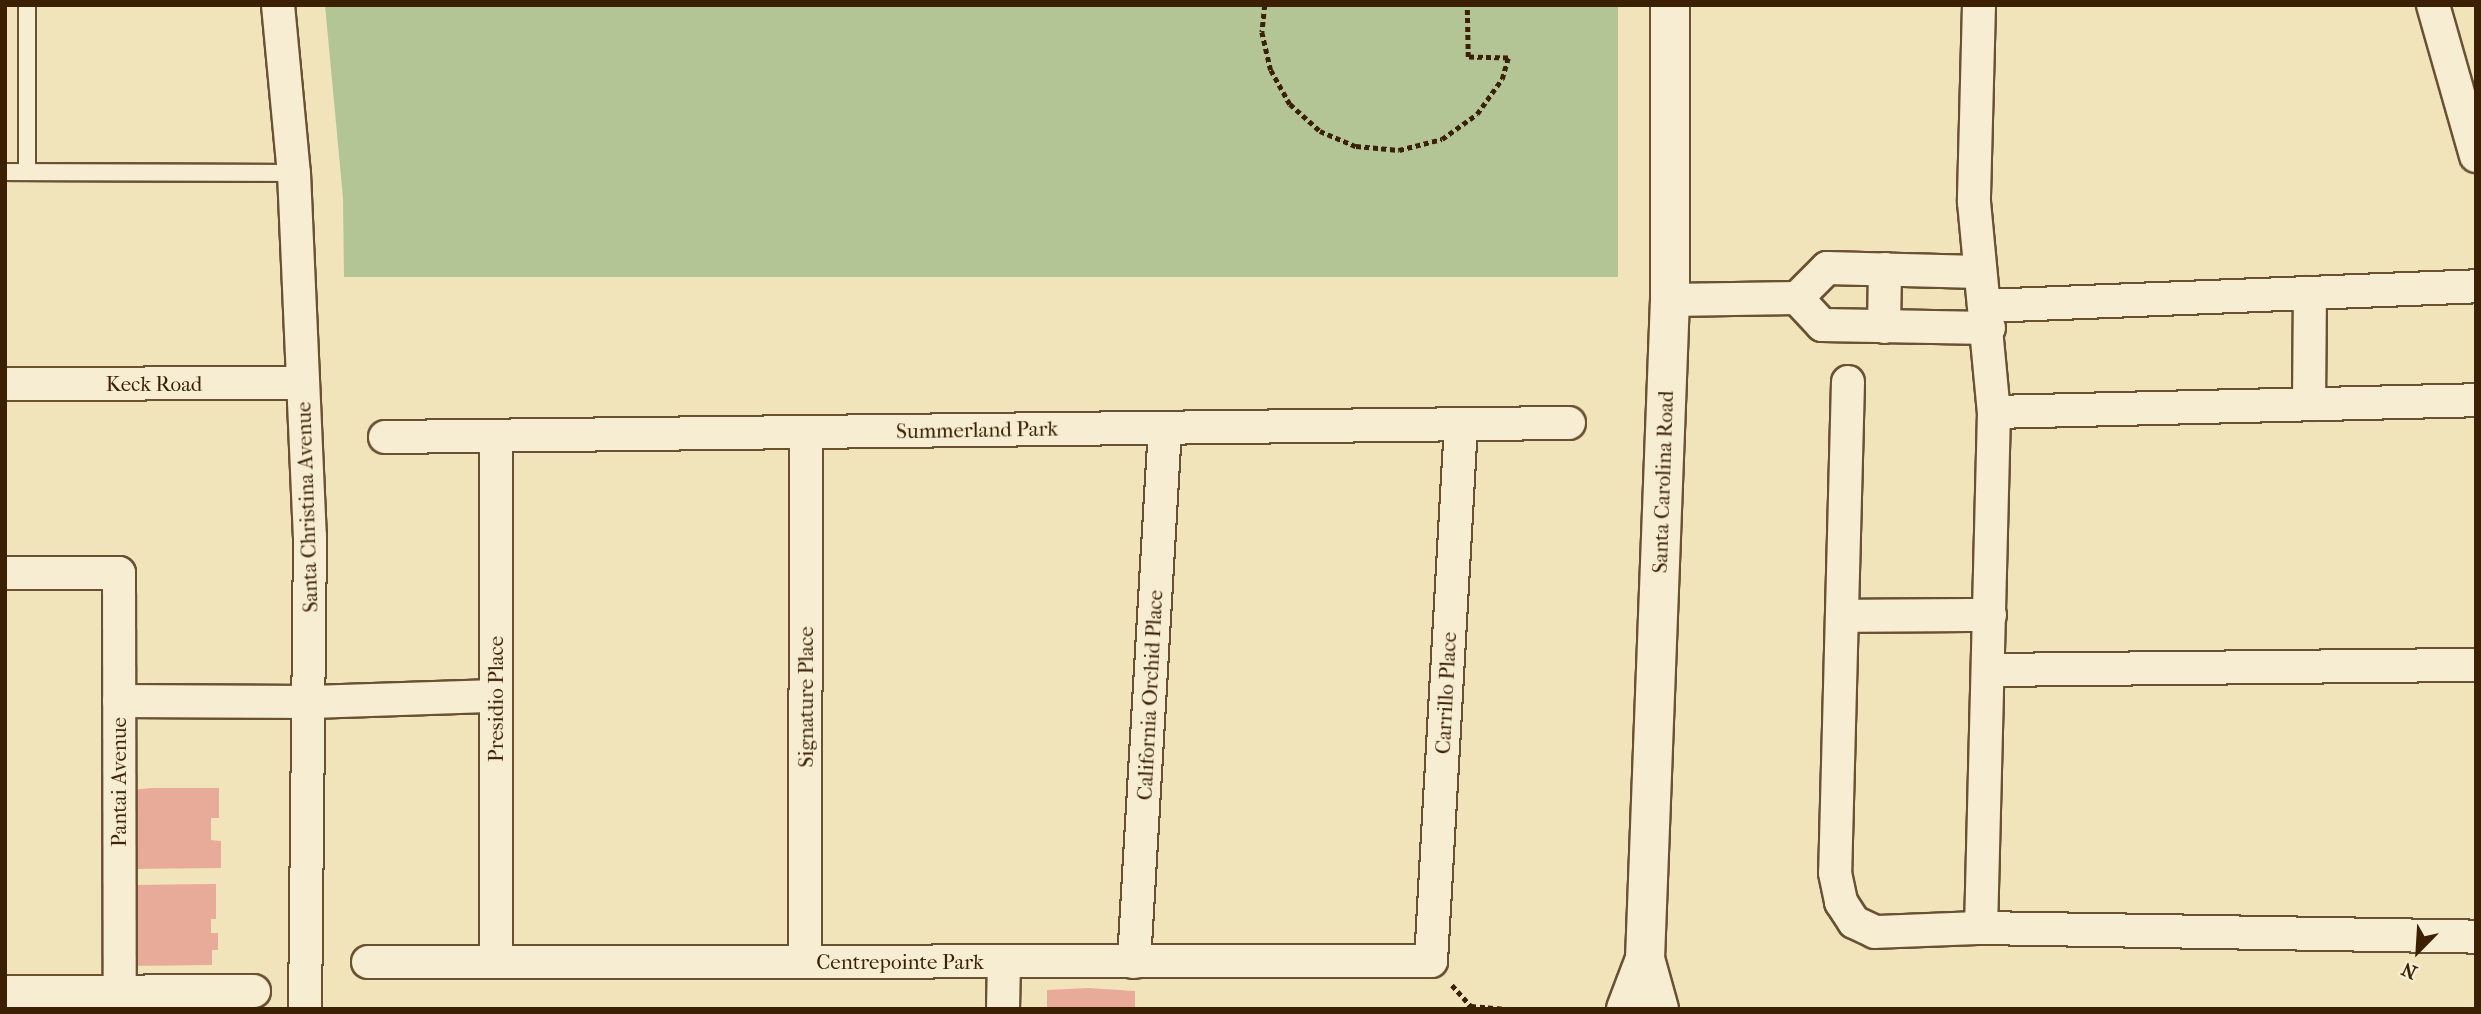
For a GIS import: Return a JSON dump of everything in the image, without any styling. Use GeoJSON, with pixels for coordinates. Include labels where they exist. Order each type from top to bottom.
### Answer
{"type":"FeatureCollection","features":[{"type":"Feature","properties":{"kind":"street","name":"Santa Christina Avenue"},"geometry":{"type":"LineString","coordinates":[[278,5],[293,173],[303,383],[311,702],[305,1009]]}},
{"type":"Feature","properties":{"kind":"street","name":"Santa Carolina Road"},"geometry":{"type":"LineString","coordinates":[[1659,1009],[1645,959],[1670,300],[1670,5]]}},
{"type":"Feature","properties":{"kind":"street"},"geometry":{"type":"LineString","coordinates":[[1979,5],[1974,202],[1994,412],[1981,928]]}},
{"type":"Feature","properties":{"kind":"street"},"geometry":{"type":"LineString","coordinates":[[2432,5],[2476,156]]}},
{"type":"Feature","properties":{"kind":"street"},"geometry":{"type":"LineString","coordinates":[[1670,300],[1797,298],[1827,268],[1979,272]]}},
{"type":"Feature","properties":{"kind":"street"},"geometry":{"type":"LineString","coordinates":[[1884,327],[1885,269]]}},
{"type":"Feature","properties":{"kind":"street"},"geometry":{"type":"LineString","coordinates":[[1797,298],[1822,325],[1884,327],[2310,293],[2476,286]]}},
{"type":"Feature","properties":{"kind":"street"},"geometry":{"type":"LineString","coordinates":[[2309,404],[2310,293]]}},
{"type":"Feature","properties":{"kind":"street"},"geometry":{"type":"LineString","coordinates":[[1848,382],[1835,873],[1841,902],[1854,922],[1875,932],[1981,928],[2476,937]]}},
{"type":"Feature","properties":{"kind":"street","name":"Keck Road"},"geometry":{"type":"LineString","coordinates":[[5,384],[303,383]]}},
{"type":"Feature","properties":{"kind":"street"},"geometry":{"type":"LineString","coordinates":[[1994,412],[2476,400]]}},
{"type":"Feature","properties":{"kind":"street","name":"Summerland Park"},"geometry":{"type":"LineString","coordinates":[[385,437],[1569,423]]}},
{"type":"Feature","properties":{"kind":"street","name":"Carrillo Place"},"geometry":{"type":"LineString","coordinates":[[1431,961],[1461,425]]}},
{"type":"Feature","properties":{"kind":"street","name":"California Orchid Place"},"geometry":{"type":"LineString","coordinates":[[1134,962],[1165,428]]}},
{"type":"Feature","properties":{"kind":"street","name":"Signature Place"},"geometry":{"type":"LineString","coordinates":[[805,961],[806,433]]}},
{"type":"Feature","properties":{"kind":"street","name":"Presidio Place"},"geometry":{"type":"LineString","coordinates":[[496,436],[496,962]]}},
{"type":"Feature","properties":{"kind":"street","name":"Pantai Avenue"},"geometry":{"type":"LineString","coordinates":[[5,573],[119,573],[120,992]]}},
{"type":"Feature","properties":{"kind":"street"},"geometry":{"type":"LineString","coordinates":[[1842,616],[1990,615]]}},
{"type":"Feature","properties":{"kind":"street"},"geometry":{"type":"LineString","coordinates":[[1988,670],[2476,666]]}},
{"type":"Feature","properties":{"kind":"street"},"geometry":{"type":"LineString","coordinates":[[119,701],[311,702],[496,696]]}},
{"type":"Feature","properties":{"kind":"street","name":"Santa Carolina Road"},"geometry":{"type":"LineString","coordinates":[[1626,1009],[1645,959]]}},
{"type":"Feature","properties":{"kind":"street","name":"Centrepointe Park"},"geometry":{"type":"LineString","coordinates":[[368,962],[1431,961]]}},
{"type":"Feature","properties":{"kind":"street"},"geometry":{"type":"LineString","coordinates":[[1003,1009],[1004,962]]}},
{"type":"Feature","properties":{"kind":"street"},"geometry":{"type":"LineString","coordinates":[[5,992],[254,991]]}},
{"type":"Feature","properties":{"kind":"lane"},"geometry":{"type":"LineString","coordinates":[[27,5],[27,172]]}},
{"type":"Feature","properties":{"kind":"lane"},"geometry":{"type":"LineString","coordinates":[[5,172],[293,173]]}},
{"type":"Feature","properties":{"kind":"path"},"geometry":{"type":"LineString","coordinates":[[1265,5],[1262,32],[1271,70],[1290,104],[1320,131],[1356,146],[1399,150],[1442,139],[1477,114],[1502,79],[1507,58],[1468,57],[1468,5]]}},
{"type":"Feature","properties":{"kind":"path"},"geometry":{"type":"LineString","coordinates":[[1471,1006],[1509,1009]]}},
{"type":"Feature","properties":{"kind":"green space"},"geometry":{"type":"Polygon","coordinates":[[[325,5],[1618,5],[1618,277],[344,277],[343,198],[325,5]]]}},
{"type":"Feature","properties":{"kind":"building"},"geometry":{"type":"Polygon","coordinates":[[[219,788],[219,818],[211,818],[211,840],[221,841],[221,868],[128,869],[129,790],[219,788]]]}},
{"type":"Feature","properties":{"kind":"building"},"geometry":{"type":"Polygon","coordinates":[[[216,884],[216,919],[211,919],[211,933],[218,933],[218,950],[212,950],[212,965],[130,966],[128,885],[216,884]]]}},
{"type":"Feature","properties":{"kind":"building"},"geometry":{"type":"Polygon","coordinates":[[[1088,988],[1135,991],[1135,1009],[1047,1009],[1047,990],[1088,988]]]}}]}
